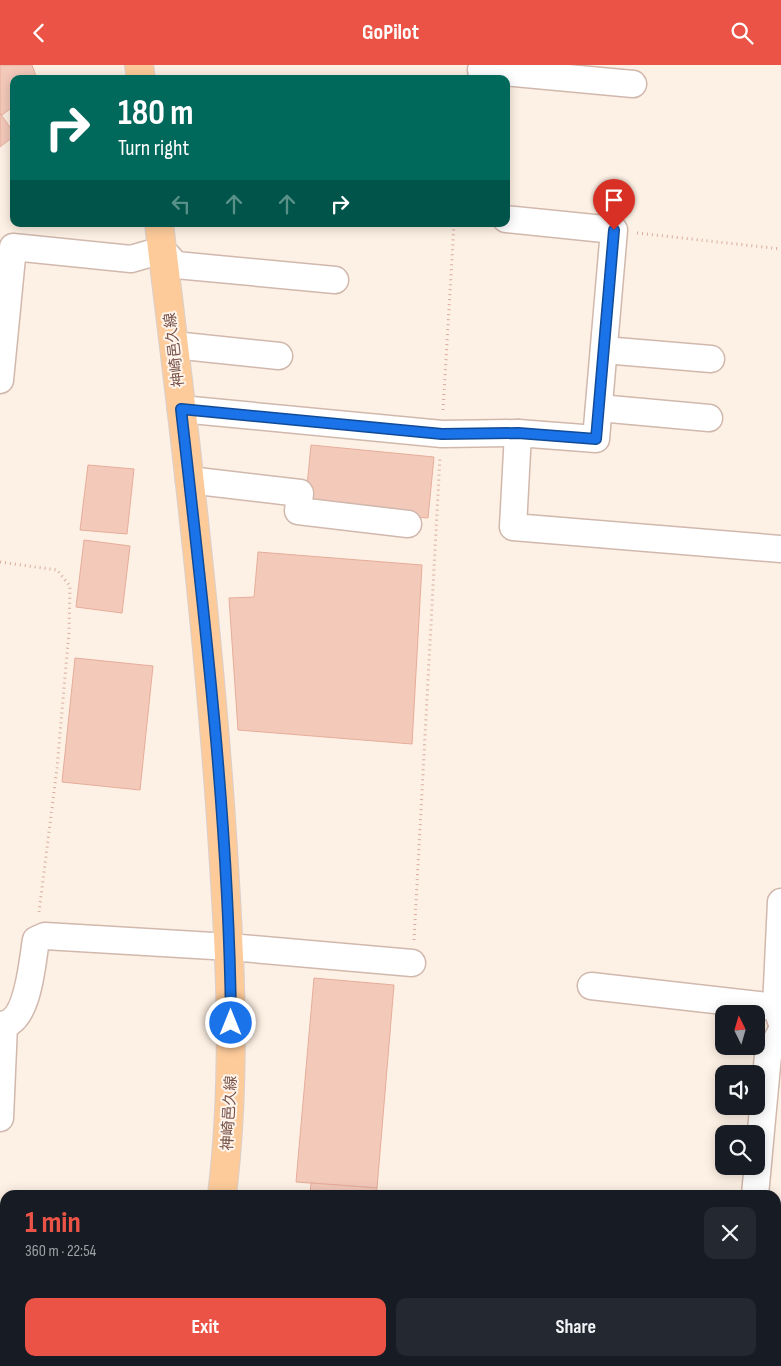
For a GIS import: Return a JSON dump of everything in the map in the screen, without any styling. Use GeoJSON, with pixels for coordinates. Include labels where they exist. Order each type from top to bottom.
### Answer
{"type":"FeatureCollection","features":[{"type":"Feature","properties":{"kind":"main road","name":"神崎邑久線"},"geometry":{"type":"LineString","coordinates":[[160,237],[207,636],[230,947],[231,1077],[222,1190]]}},
{"type":"Feature","properties":{"kind":"street"},"geometry":{"type":"LineString","coordinates":[[481,71],[632,84]]}},
{"type":"Feature","properties":{"kind":"street"},"geometry":{"type":"LineString","coordinates":[[181,409],[442,434],[518,433],[596,439],[614,230],[510,219]]}},
{"type":"Feature","properties":{"kind":"street"},"geometry":{"type":"LineString","coordinates":[[0,380],[13,247],[131,259],[160,237],[176,265],[335,280]]}},
{"type":"Feature","properties":{"kind":"street"},"geometry":{"type":"LineString","coordinates":[[174,345],[279,356]]}},
{"type":"Feature","properties":{"kind":"street"},"geometry":{"type":"LineString","coordinates":[[604,349],[711,359]]}},
{"type":"Feature","properties":{"kind":"street"},"geometry":{"type":"LineString","coordinates":[[598,408],[709,418]]}},
{"type":"Feature","properties":{"kind":"street"},"geometry":{"type":"LineString","coordinates":[[518,433],[513,527],[781,549]]}},
{"type":"Feature","properties":{"kind":"street"},"geometry":{"type":"LineString","coordinates":[[189,480],[300,493],[298,511],[408,523]]}},
{"type":"Feature","properties":{"kind":"street"},"geometry":{"type":"LineString","coordinates":[[755,1190],[768,1055],[779,1020],[781,902]]}},
{"type":"Feature","properties":{"kind":"street"},"geometry":{"type":"LineString","coordinates":[[0,1118],[2,1025],[18,1013],[26,1000],[36,940],[44,936],[230,947],[412,963]]}},
{"type":"Feature","properties":{"kind":"street"},"geometry":{"type":"LineString","coordinates":[[591,985],[779,1020]]}},
{"type":"Feature","properties":{"kind":"path"},"geometry":{"type":"LineString","coordinates":[[412,963],[454,227]]}},
{"type":"Feature","properties":{"kind":"path"},"geometry":{"type":"LineString","coordinates":[[614,230],[781,249]]}},
{"type":"Feature","properties":{"kind":"path"},"geometry":{"type":"LineString","coordinates":[[0,562],[57,570],[70,586],[69,632],[57,768],[36,940]]}},
{"type":"Feature","properties":{"kind":"building"},"geometry":{"type":"Polygon","coordinates":[[[0,65],[32,65],[36,75],[10,75],[10,109],[2,115],[0,113],[0,65]]]}},
{"type":"Feature","properties":{"kind":"building"},"geometry":{"type":"Polygon","coordinates":[[[0,113],[10,127],[10,139],[0,147],[0,113]]]}},
{"type":"Feature","properties":{"kind":"building"},"geometry":{"type":"Polygon","coordinates":[[[311,445],[434,457],[428,518],[305,507],[311,445]]]}},
{"type":"Feature","properties":{"kind":"building"},"geometry":{"type":"Polygon","coordinates":[[[88,465],[134,469],[127,534],[80,530],[88,465]]]}},
{"type":"Feature","properties":{"kind":"building"},"geometry":{"type":"Polygon","coordinates":[[[84,540],[130,546],[122,613],[76,607],[84,540]]]}},
{"type":"Feature","properties":{"kind":"building"},"geometry":{"type":"Polygon","coordinates":[[[258,552],[422,565],[412,744],[238,730],[229,598],[254,597],[258,552]]]}},
{"type":"Feature","properties":{"kind":"building"},"geometry":{"type":"Polygon","coordinates":[[[75,658],[153,666],[140,790],[62,782],[75,658]]]}},
{"type":"Feature","properties":{"kind":"building"},"geometry":{"type":"Polygon","coordinates":[[[314,978],[394,985],[377,1188],[296,1182],[314,978]]]}},
{"type":"Feature","properties":{"kind":"building"},"geometry":{"type":"Polygon","coordinates":[[[311,1183],[377,1188],[377,1190],[310,1190],[311,1183]]]}},
{"type":"Feature","properties":{"kind":"route"},"geometry":{"type":"LineString","coordinates":[[231,1023],[230,947],[215,729],[207,636],[181,409],[442,434],[518,433],[596,439],[614,230]]}}]}
